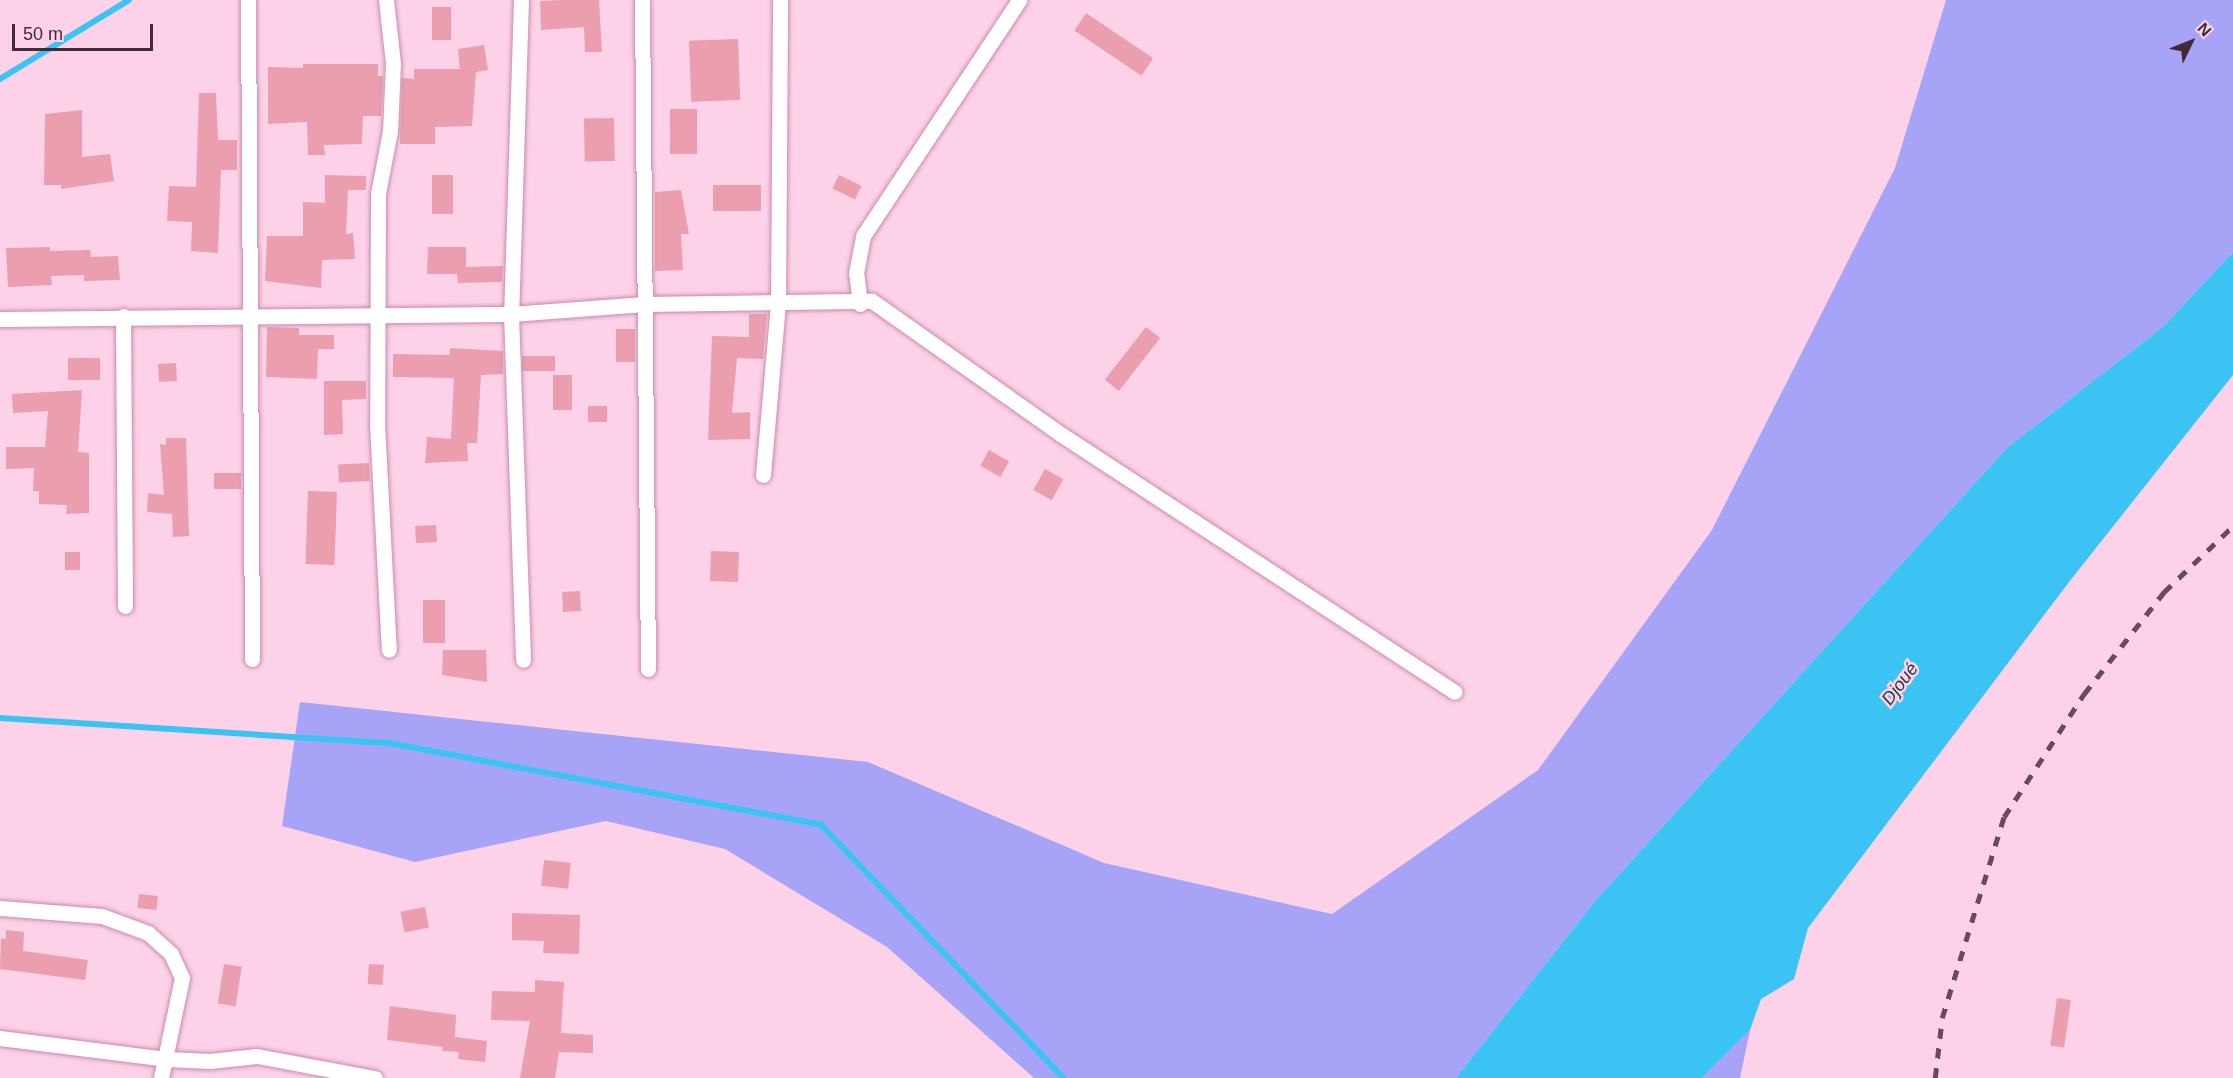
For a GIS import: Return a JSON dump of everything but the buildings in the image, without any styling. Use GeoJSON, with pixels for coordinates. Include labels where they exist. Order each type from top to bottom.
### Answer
{"type":"FeatureCollection","features":[{"type":"Feature","properties":{"kind":"street"},"geometry":{"type":"LineString","coordinates":[[248,0],[252,659]]}},
{"type":"Feature","properties":{"kind":"street"},"geometry":{"type":"LineString","coordinates":[[386,0],[393,63],[390,131],[378,194],[377,424],[389,650]]}},
{"type":"Feature","properties":{"kind":"street"},"geometry":{"type":"LineString","coordinates":[[521,0],[511,314],[524,660]]}},
{"type":"Feature","properties":{"kind":"street"},"geometry":{"type":"LineString","coordinates":[[642,0],[648,669]]}},
{"type":"Feature","properties":{"kind":"street"},"geometry":{"type":"LineString","coordinates":[[763,475],[778,303],[780,0]]}},
{"type":"Feature","properties":{"kind":"street"},"geometry":{"type":"LineString","coordinates":[[860,304],[856,273],[862,236],[1019,0]]}},
{"type":"Feature","properties":{"kind":"street"},"geometry":{"type":"LineString","coordinates":[[0,319],[123,316],[251,319],[377,317],[511,314],[645,304],[860,304],[872,301],[1062,435],[1454,692]]}},
{"type":"Feature","properties":{"kind":"street"},"geometry":{"type":"LineString","coordinates":[[123,316],[125,606]]}},
{"type":"Feature","properties":{"kind":"street"},"geometry":{"type":"LineString","coordinates":[[0,908],[102,916],[148,933],[171,954],[182,978],[161,1078]]}},
{"type":"Feature","properties":{"kind":"street"},"geometry":{"type":"LineString","coordinates":[[0,1038],[166,1059],[210,1061],[257,1056],[375,1078]]}},
{"type":"Feature","properties":{"kind":"shaded area"},"geometry":{"type":"Polygon","coordinates":[[[1946,0],[2233,0],[2233,252],[2163,327],[2007,448],[1596,900],[1456,1078],[1034,1078],[887,947],[725,849],[606,821],[415,862],[282,826],[300,702],[868,762],[1104,863],[1332,914],[1538,770],[1712,530],[1895,168],[1946,0]]]}},
{"type":"Feature","properties":{"kind":"shaded area"},"geometry":{"type":"Polygon","coordinates":[[[1750,1030],[1740,1078],[1702,1078],[1750,1030]]]}},
{"type":"Feature","properties":{"kind":"water","name":"Djoué"},"geometry":{"type":"Polygon","coordinates":[[[2233,252],[2233,375],[2069,582],[1808,928],[1794,979],[1761,999],[1750,1030],[1702,1078],[1456,1078],[1596,900],[2007,448],[2163,327],[2233,252]]]}},
{"type":"Feature","properties":{"kind":"waterway"},"geometry":{"type":"LineString","coordinates":[[0,79],[129,0]]}},
{"type":"Feature","properties":{"kind":"waterway"},"geometry":{"type":"LineString","coordinates":[[0,718],[389,743],[821,825],[1064,1078]]}},
{"type":"Feature","properties":{"kind":"railway"},"geometry":{"type":"LineString","coordinates":[[1935,1078],[1942,1018],[2004,817],[2084,694],[2164,592],[2233,526]]}}]}
